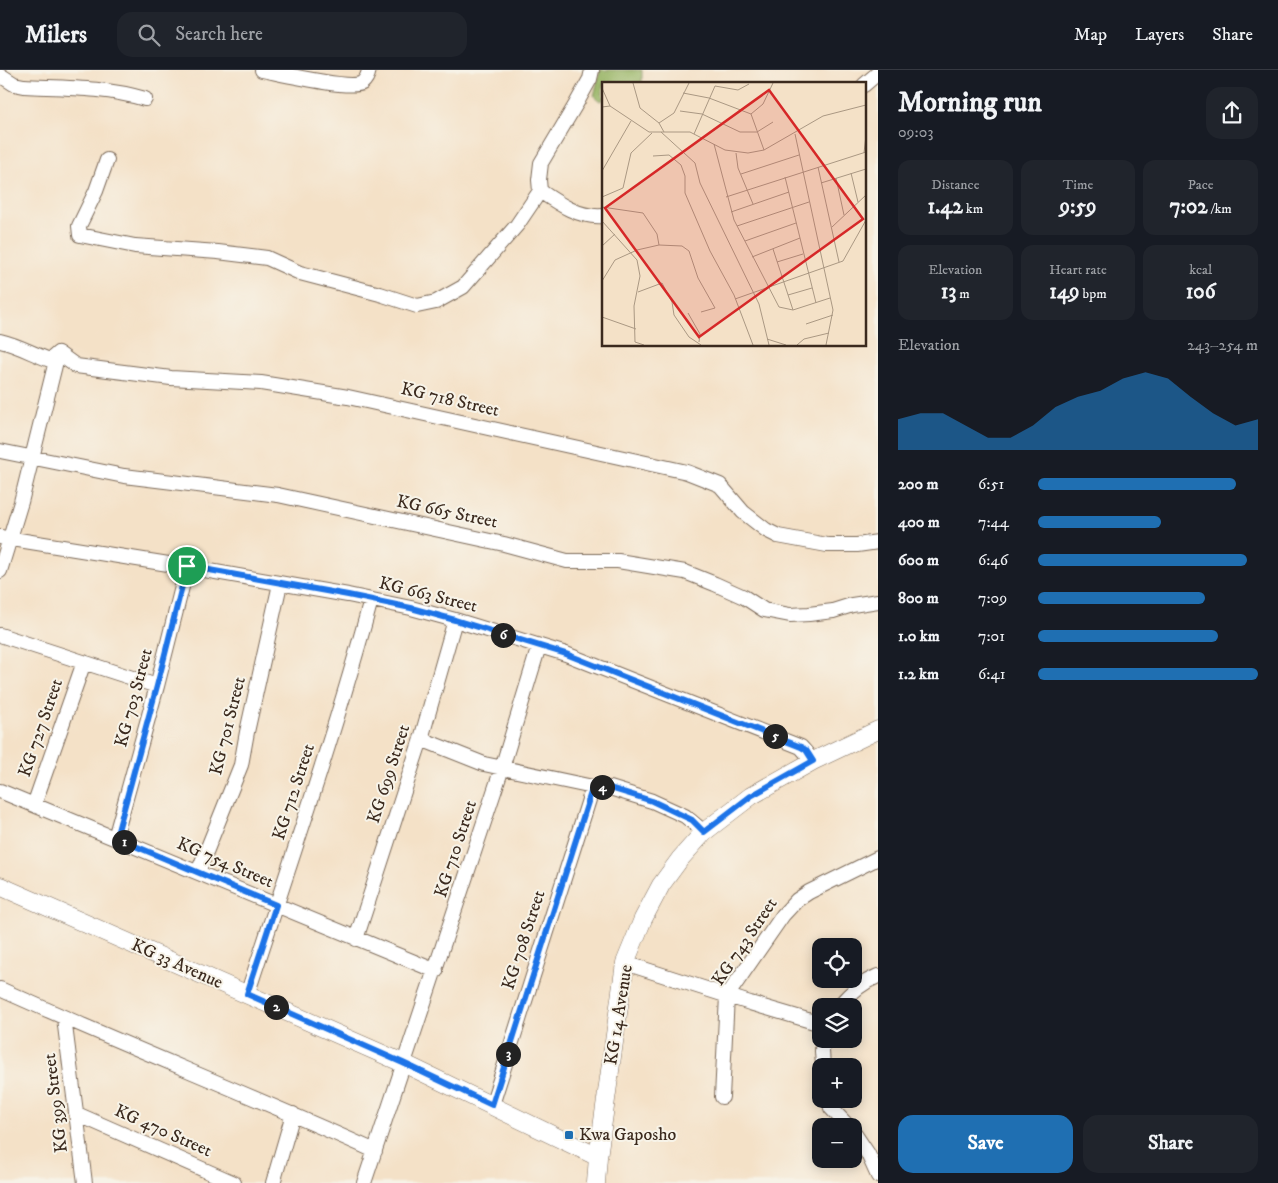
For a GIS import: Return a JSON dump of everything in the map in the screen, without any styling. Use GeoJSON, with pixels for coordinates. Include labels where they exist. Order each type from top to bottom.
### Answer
{"type":"FeatureCollection","features":[{"type":"Feature","properties":{"kind":"main road","name":"KG 14 Avenue"},"geometry":{"type":"LineString","coordinates":[[596,1183],[625,963],[643,919],[661,886],[680,859],[704,832],[751,796],[813,761],[878,730]]}},
{"type":"Feature","properties":{"kind":"main road","name":"KG 33 Avenue"},"geometry":{"type":"LineString","coordinates":[[0,886],[403,1063],[598,1157]]}},
{"type":"Feature","properties":{"kind":"street"},"geometry":{"type":"LineString","coordinates":[[262,70],[303,79],[353,86],[362,84],[369,70]]}},
{"type":"Feature","properties":{"kind":"street"},"geometry":{"type":"LineString","coordinates":[[107,160],[96,191],[79,226],[80,235],[135,246],[202,250],[267,258],[300,273],[380,294],[417,306],[436,302],[463,287],[517,225],[540,191],[541,163],[590,79],[592,70]]}},
{"type":"Feature","properties":{"kind":"street"},"geometry":{"type":"LineString","coordinates":[[866,83],[878,73]]}},
{"type":"Feature","properties":{"kind":"street"},"geometry":{"type":"LineString","coordinates":[[0,76],[14,84],[24,86],[98,89],[126,93],[145,99]]}},
{"type":"Feature","properties":{"kind":"street"},"geometry":{"type":"LineString","coordinates":[[540,191],[566,209],[596,217],[602,216]]}},
{"type":"Feature","properties":{"kind":"street"},"geometry":{"type":"LineString","coordinates":[[0,341],[29,350],[35,355],[50,360],[58,353]]}},
{"type":"Feature","properties":{"kind":"street"},"geometry":{"type":"LineString","coordinates":[[0,571],[5,537],[21,502],[58,353]]}},
{"type":"Feature","properties":{"kind":"street","name":"KG 718 Street"},"geometry":{"type":"LineString","coordinates":[[58,353],[76,366],[170,378],[261,383],[348,397],[688,472],[720,485],[743,512],[766,530],[778,536],[827,545],[857,545],[878,542]]}},
{"type":"Feature","properties":{"kind":"street","name":"KG 665 Street"},"geometry":{"type":"LineString","coordinates":[[0,451],[143,479],[278,495],[504,544],[567,562],[618,561],[685,572],[737,594],[764,610],[790,615],[833,611],[852,605],[878,601]]}},
{"type":"Feature","properties":{"kind":"street","name":"KG 663 Street"},"geometry":{"type":"LineString","coordinates":[[5,537],[187,566],[371,600],[455,620],[566,654],[801,747],[806,750],[813,761]]}},
{"type":"Feature","properties":{"kind":"street","name":"KG 703 Street"},"geometry":{"type":"LineString","coordinates":[[116,838],[187,566]]}},
{"type":"Feature","properties":{"kind":"street","name":"KG 701 Street"},"geometry":{"type":"LineString","coordinates":[[198,872],[241,765],[280,584]]}},
{"type":"Feature","properties":{"kind":"street","name":"KG 712 Street"},"geometry":{"type":"LineString","coordinates":[[247,994],[351,674],[371,600]]}},
{"type":"Feature","properties":{"kind":"street","name":"KG 699 Street"},"geometry":{"type":"LineString","coordinates":[[356,939],[421,739],[455,620]]}},
{"type":"Feature","properties":{"kind":"street"},"geometry":{"type":"LineString","coordinates":[[0,635],[157,686]]}},
{"type":"Feature","properties":{"kind":"street","name":"KG 710 Street"},"geometry":{"type":"LineString","coordinates":[[364,1183],[403,1063],[436,971],[502,768],[539,646]]}},
{"type":"Feature","properties":{"kind":"street","name":"KG 727 Street"},"geometry":{"type":"LineString","coordinates":[[34,806],[84,662]]}},
{"type":"Feature","properties":{"kind":"street"},"geometry":{"type":"LineString","coordinates":[[421,739],[462,756],[502,768],[610,788],[652,801],[692,820],[704,832]]}},
{"type":"Feature","properties":{"kind":"street","name":"KG 708 Street"},"geometry":{"type":"LineString","coordinates":[[492,1105],[593,786]]}},
{"type":"Feature","properties":{"kind":"street","name":"KG 754 Street"},"geometry":{"type":"LineString","coordinates":[[0,791],[436,971]]}},
{"type":"Feature","properties":{"kind":"street","name":"KG 743 Street"},"geometry":{"type":"LineString","coordinates":[[722,1097],[727,996],[783,915],[797,900],[809,892],[878,858]]}},
{"type":"Feature","properties":{"kind":"street"},"geometry":{"type":"LineString","coordinates":[[625,963],[812,1021]]}},
{"type":"Feature","properties":{"kind":"street"},"geometry":{"type":"LineString","coordinates":[[845,998],[878,976]]}},
{"type":"Feature","properties":{"kind":"street"},"geometry":{"type":"LineString","coordinates":[[0,989],[375,1151]]}},
{"type":"Feature","properties":{"kind":"street","name":"KG 399 Street"},"geometry":{"type":"LineString","coordinates":[[64,1018],[85,1183]]}},
{"type":"Feature","properties":{"kind":"street"},"geometry":{"type":"LineString","coordinates":[[831,1108],[840,1118]]}},
{"type":"Feature","properties":{"kind":"street","name":"KG 470 Street"},"geometry":{"type":"LineString","coordinates":[[77,1114],[234,1183]]}},
{"type":"Feature","properties":{"kind":"street"},"geometry":{"type":"LineString","coordinates":[[273,1183],[293,1114]]}},
{"type":"Feature","properties":{"kind":"street"},"geometry":{"type":"LineString","coordinates":[[862,1145],[878,1176]]}},
{"type":"Feature","properties":{"kind":"green space"},"geometry":{"type":"Polygon","coordinates":[[[600,70],[642,70],[642,82],[602,82],[602,100],[600,101],[594,96],[600,70]]]}},
{"type":"Feature","properties":{"kind":"place","name":"Kwa Gaposho"},"geometry":{"type":"Point","coordinates":[569,1135]}},
{"type":"Feature","properties":{"kind":"route"},"geometry":{"type":"LineString","coordinates":[[187,566],[411,608],[554,650],[801,747],[806,750],[813,761],[751,796],[704,832],[692,820],[652,801],[610,788],[593,786],[492,1105],[403,1063],[247,994],[276,905],[116,838],[187,566]]}}]}
